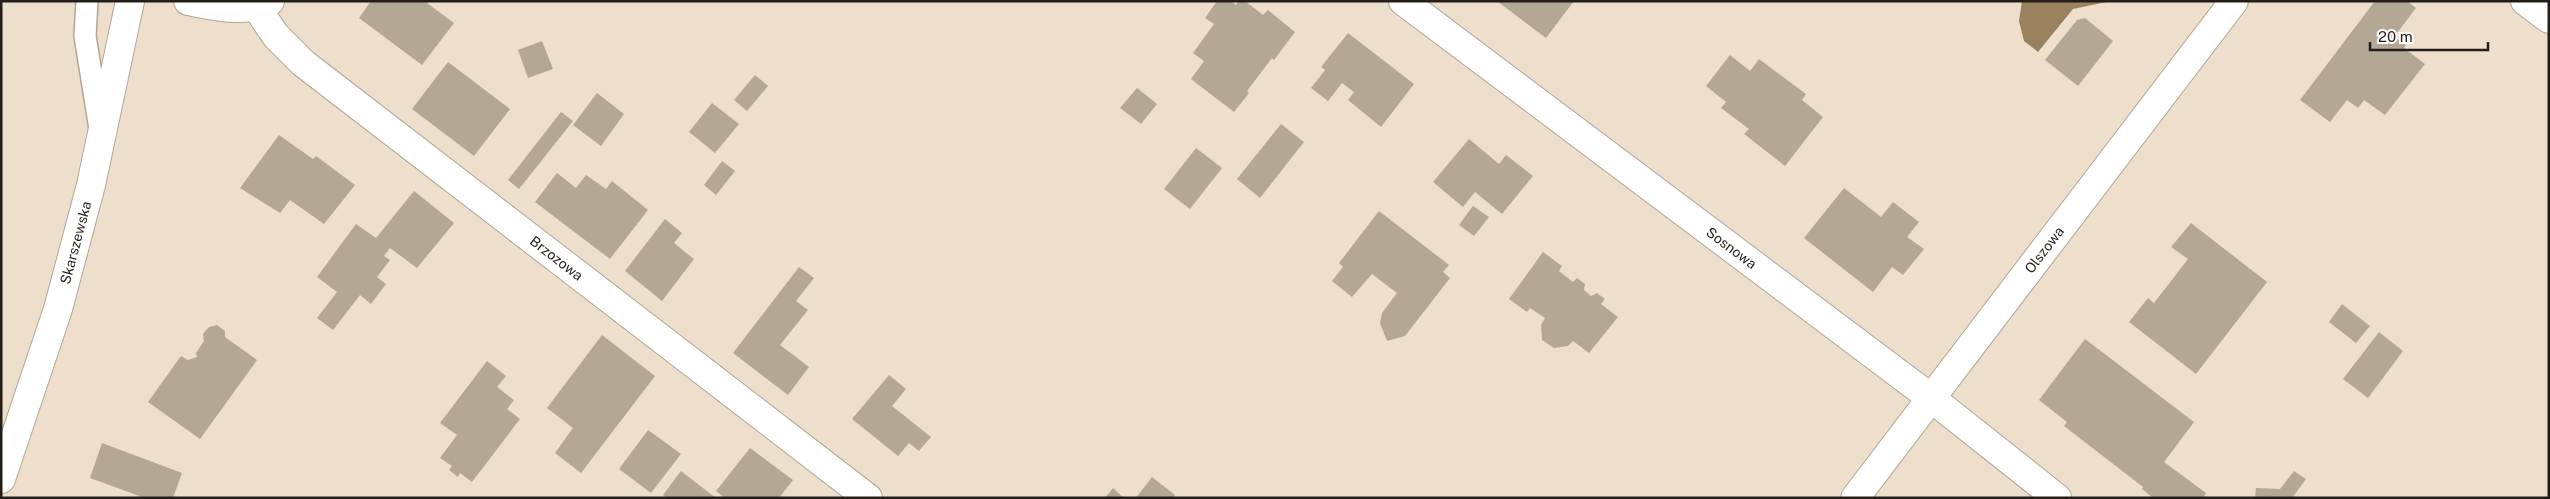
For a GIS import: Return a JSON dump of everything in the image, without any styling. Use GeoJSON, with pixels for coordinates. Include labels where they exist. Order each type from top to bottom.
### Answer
{"type":"FeatureCollection","features":[{"type":"Feature","properties":{"kind":"street","name":"Skarszewska"},"geometry":{"type":"LineString","coordinates":[[1,479],[58,309],[91,185],[130,1]]}},
{"type":"Feature","properties":{"kind":"street"},"geometry":{"type":"LineString","coordinates":[[188,1],[219,7],[263,5]]}},
{"type":"Feature","properties":{"kind":"street","name":"Sosnowa"},"geometry":{"type":"LineString","coordinates":[[1403,1],[1931,398],[2057,498]]}},
{"type":"Feature","properties":{"kind":"street","name":"Olszowa"},"geometry":{"type":"LineString","coordinates":[[1855,498],[2234,1]]}},
{"type":"Feature","properties":{"kind":"street"},"geometry":{"type":"LineString","coordinates":[[2525,1],[2549,19]]}},
{"type":"Feature","properties":{"kind":"street","name":"Brzozowa"},"geometry":{"type":"LineString","coordinates":[[263,5],[276,36],[303,64],[868,498]]}},
{"type":"Feature","properties":{"kind":"lane"},"geometry":{"type":"LineString","coordinates":[[88,1],[85,43],[101,137]]}},
{"type":"Feature","properties":{"kind":"shaded area"},"geometry":{"type":"Polygon","coordinates":[[[2022,1],[2111,1],[2073,9],[2038,52],[2024,41],[2019,21],[2022,1]]]}},
{"type":"Feature","properties":{"kind":"building"},"geometry":{"type":"Polygon","coordinates":[[[371,1],[428,1],[427,3],[454,23],[422,65],[359,18],[371,1]]]}},
{"type":"Feature","properties":{"kind":"building"},"geometry":{"type":"Polygon","coordinates":[[[1217,1],[1231,1],[1236,5],[1239,1],[1245,1],[1263,15],[1268,10],[1295,32],[1274,60],[1272,58],[1234,112],[1191,79],[1204,61],[1193,53],[1214,24],[1205,18],[1217,1]]]}},
{"type":"Feature","properties":{"kind":"building"},"geometry":{"type":"Polygon","coordinates":[[[1497,1],[1574,1],[1546,38],[1497,1]]]}},
{"type":"Feature","properties":{"kind":"building"},"geometry":{"type":"Polygon","coordinates":[[[2375,1],[2407,1],[2416,8],[2394,37],[2406,45],[2404,48],[2425,64],[2385,115],[2364,100],[2358,108],[2347,100],[2330,122],[2300,100],[2375,1]]]}},
{"type":"Feature","properties":{"kind":"building"},"geometry":{"type":"Polygon","coordinates":[[[2085,18],[2113,41],[2078,86],[2045,60],[2077,20],[2085,18]]]}},
{"type":"Feature","properties":{"kind":"building"},"geometry":{"type":"Polygon","coordinates":[[[1348,33],[1414,84],[1381,127],[1348,100],[1354,92],[1342,83],[1328,101],[1311,88],[1325,70],[1321,67],[1348,33]]]}},
{"type":"Feature","properties":{"kind":"building"},"geometry":{"type":"Polygon","coordinates":[[[542,41],[553,69],[528,78],[518,50],[542,41]]]}},
{"type":"Feature","properties":{"kind":"building"},"geometry":{"type":"Polygon","coordinates":[[[1730,55],[1750,71],[1759,59],[1806,94],[1802,100],[1823,117],[1785,166],[1744,134],[1749,129],[1721,108],[1726,102],[1706,86],[1730,55]]]}},
{"type":"Feature","properties":{"kind":"building"},"geometry":{"type":"Polygon","coordinates":[[[448,62],[510,109],[474,156],[412,109],[448,62]]]}},
{"type":"Feature","properties":{"kind":"building"},"geometry":{"type":"Polygon","coordinates":[[[755,75],[768,86],[747,111],[734,100],[755,75]]]}},
{"type":"Feature","properties":{"kind":"building"},"geometry":{"type":"Polygon","coordinates":[[[1137,88],[1157,104],[1141,124],[1120,108],[1137,88]]]}},
{"type":"Feature","properties":{"kind":"building"},"geometry":{"type":"Polygon","coordinates":[[[597,93],[624,114],[601,146],[573,125],[597,93]]]}},
{"type":"Feature","properties":{"kind":"building"},"geometry":{"type":"Polygon","coordinates":[[[712,103],[739,124],[715,153],[689,132],[712,103]]]}},
{"type":"Feature","properties":{"kind":"building"},"geometry":{"type":"Polygon","coordinates":[[[561,112],[573,121],[519,189],[508,180],[561,112]]]}},
{"type":"Feature","properties":{"kind":"building"},"geometry":{"type":"Polygon","coordinates":[[[1281,124],[1304,142],[1260,198],[1237,179],[1281,124]]]}},
{"type":"Feature","properties":{"kind":"building"},"geometry":{"type":"Polygon","coordinates":[[[279,135],[313,159],[316,156],[355,185],[324,224],[290,200],[280,213],[240,188],[279,135]]]}},
{"type":"Feature","properties":{"kind":"building"},"geometry":{"type":"Polygon","coordinates":[[[1469,139],[1499,164],[1506,155],[1533,176],[1502,214],[1475,192],[1463,207],[1433,182],[1469,139]]]}},
{"type":"Feature","properties":{"kind":"building"},"geometry":{"type":"Polygon","coordinates":[[[1196,148],[1222,168],[1190,209],[1164,189],[1196,148]]]}},
{"type":"Feature","properties":{"kind":"building"},"geometry":{"type":"Polygon","coordinates":[[[722,161],[735,171],[716,195],[704,185],[722,161]]]}},
{"type":"Feature","properties":{"kind":"building"},"geometry":{"type":"Polygon","coordinates":[[[557,173],[576,188],[586,175],[606,189],[612,181],[648,210],[610,259],[535,202],[557,173]]]}},
{"type":"Feature","properties":{"kind":"building"},"geometry":{"type":"Polygon","coordinates":[[[1844,188],[1881,217],[1893,202],[1919,222],[1907,237],[1924,249],[1903,275],[1892,267],[1873,292],[1804,238],[1844,188]]]}},
{"type":"Feature","properties":{"kind":"building"},"geometry":{"type":"Polygon","coordinates":[[[414,191],[454,223],[417,268],[390,248],[384,256],[390,260],[377,277],[386,284],[371,304],[360,295],[333,330],[317,318],[337,292],[317,277],[356,224],[376,238],[414,191]]]}},
{"type":"Feature","properties":{"kind":"building"},"geometry":{"type":"Polygon","coordinates":[[[1473,206],[1489,217],[1474,236],[1459,225],[1473,206]]]}},
{"type":"Feature","properties":{"kind":"building"},"geometry":{"type":"Polygon","coordinates":[[[1379,211],[1449,265],[1443,272],[1450,278],[1405,336],[1387,341],[1380,323],[1382,313],[1397,293],[1372,274],[1352,297],[1332,281],[1343,267],[1339,263],[1379,211]]]}},
{"type":"Feature","properties":{"kind":"building"},"geometry":{"type":"Polygon","coordinates":[[[665,219],[682,233],[674,243],[694,259],[662,301],[625,271],[665,219]]]}},
{"type":"Feature","properties":{"kind":"building"},"geometry":{"type":"Polygon","coordinates":[[[2191,223],[2267,282],[2196,374],[2129,322],[2148,298],[2154,303],[2188,259],[2171,247],[2191,223]]]}},
{"type":"Feature","properties":{"kind":"building"},"geometry":{"type":"Polygon","coordinates":[[[1543,252],[1562,266],[1559,271],[1573,282],[1577,278],[1585,284],[1584,290],[1591,296],[1597,293],[1605,299],[1601,304],[1618,317],[1589,353],[1573,341],[1568,346],[1554,348],[1542,340],[1541,325],[1545,318],[1530,308],[1527,312],[1509,299],[1543,252]]]}},
{"type":"Feature","properties":{"kind":"building"},"geometry":{"type":"Polygon","coordinates":[[[799,267],[814,278],[796,301],[808,310],[780,345],[809,367],[788,395],[733,353],[799,267]]]}},
{"type":"Feature","properties":{"kind":"building"},"geometry":{"type":"Polygon","coordinates":[[[2342,304],[2370,326],[2356,343],[2329,322],[2342,304]]]}},
{"type":"Feature","properties":{"kind":"building"},"geometry":{"type":"Polygon","coordinates":[[[217,325],[225,331],[225,337],[257,360],[200,439],[148,402],[181,356],[188,360],[197,357],[196,353],[204,341],[203,334],[209,327],[217,325]]]}},
{"type":"Feature","properties":{"kind":"building"},"geometry":{"type":"Polygon","coordinates":[[[2379,332],[2403,351],[2368,398],[2343,379],[2379,332]]]}},
{"type":"Feature","properties":{"kind":"building"},"geometry":{"type":"Polygon","coordinates":[[[602,335],[655,376],[581,473],[555,453],[573,428],[547,408],[602,335]]]}},
{"type":"Feature","properties":{"kind":"building"},"geometry":{"type":"Polygon","coordinates":[[[2085,339],[2194,422],[2164,462],[2206,493],[2203,498],[2153,498],[2142,489],[2143,487],[2064,426],[2067,422],[2039,400],[2085,339]]]}},
{"type":"Feature","properties":{"kind":"building"},"geometry":{"type":"Polygon","coordinates":[[[487,361],[506,376],[497,387],[514,400],[507,409],[520,419],[472,482],[460,473],[458,477],[449,470],[452,466],[440,458],[457,435],[440,423],[487,361]]]}},
{"type":"Feature","properties":{"kind":"building"},"geometry":{"type":"Polygon","coordinates":[[[889,375],[906,389],[892,406],[931,437],[919,451],[909,443],[898,456],[852,419],[889,375]]]}},
{"type":"Feature","properties":{"kind":"building"},"geometry":{"type":"Polygon","coordinates":[[[648,430],[681,454],[651,493],[619,469],[648,430]]]}},
{"type":"Feature","properties":{"kind":"building"},"geometry":{"type":"Polygon","coordinates":[[[102,443],[182,473],[173,498],[145,498],[90,478],[102,443]]]}},
{"type":"Feature","properties":{"kind":"building"},"geometry":{"type":"Polygon","coordinates":[[[750,448],[793,480],[779,498],[725,498],[716,491],[750,448]]]}},
{"type":"Feature","properties":{"kind":"building"},"geometry":{"type":"Polygon","coordinates":[[[681,471],[716,498],[667,498],[663,495],[681,471]]]}},
{"type":"Feature","properties":{"kind":"building"},"geometry":{"type":"Polygon","coordinates":[[[2294,471],[2306,479],[2292,498],[2255,498],[2256,488],[2280,489],[2294,471]]]}},
{"type":"Feature","properties":{"kind":"building"},"geometry":{"type":"Polygon","coordinates":[[[1152,477],[1175,495],[1173,498],[1136,498],[1152,477]]]}},
{"type":"Feature","properties":{"kind":"building"},"geometry":{"type":"Polygon","coordinates":[[[1113,488],[1124,498],[1105,498],[1113,488]]]}}]}
